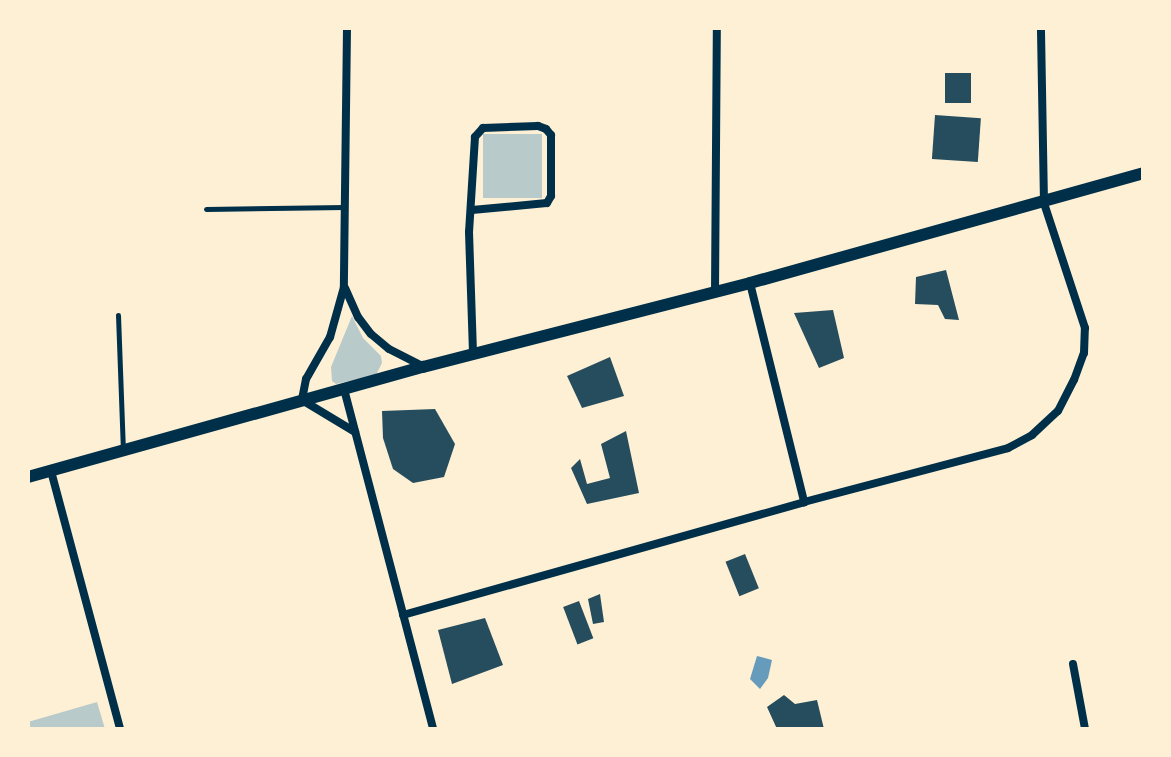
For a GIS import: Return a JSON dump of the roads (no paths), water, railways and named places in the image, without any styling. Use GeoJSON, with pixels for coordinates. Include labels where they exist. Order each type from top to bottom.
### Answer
{"type":"FeatureCollection","features":[{"type":"Feature","properties":{"kind":"street"},"geometry":{"type":"LineString","coordinates":[[302,400],[306,379],[330,337],[344,287],[347,28]]}},
{"type":"Feature","properties":{"kind":"street"},"geometry":{"type":"LineString","coordinates":[[715,292],[717,28]]}},
{"type":"Feature","properties":{"kind":"street"},"geometry":{"type":"LineString","coordinates":[[403,615],[1008,448],[1032,435],[1058,411],[1084,353],[1085,328],[1044,203],[1041,28]]}},
{"type":"Feature","properties":{"kind":"street"},"geometry":{"type":"LineString","coordinates":[[472,210],[547,203],[551,196],[551,135],[546,129],[538,126],[483,128],[478,132],[469,232],[473,354]]}},
{"type":"Feature","properties":{"kind":"street"},"geometry":{"type":"LineString","coordinates":[[28,477],[423,367],[1044,203],[1143,173]]}},
{"type":"Feature","properties":{"kind":"street"},"geometry":{"type":"LineString","coordinates":[[750,283],[804,502]]}},
{"type":"Feature","properties":{"kind":"street"},"geometry":{"type":"LineString","coordinates":[[344,287],[358,317],[371,334],[389,349],[423,367]]}},
{"type":"Feature","properties":{"kind":"street"},"geometry":{"type":"LineString","coordinates":[[344,389],[433,729]]}},
{"type":"Feature","properties":{"kind":"street"},"geometry":{"type":"LineString","coordinates":[[302,400],[355,432]]}},
{"type":"Feature","properties":{"kind":"street"},"geometry":{"type":"LineString","coordinates":[[51,471],[120,729]]}},
{"type":"Feature","properties":{"kind":"street"},"geometry":{"type":"LineString","coordinates":[[1073,664],[1085,729]]}},
{"type":"Feature","properties":{"kind":"lane"},"geometry":{"type":"LineString","coordinates":[[206,209],[345,207]]}},
{"type":"Feature","properties":{"kind":"lane"},"geometry":{"type":"LineString","coordinates":[[118,315],[123,451]]}},
{"type":"Feature","properties":{"kind":"water"},"geometry":{"type":"Polygon","coordinates":[[[757,656],[772,660],[768,678],[760,689],[750,679],[757,656]]]}}]}
